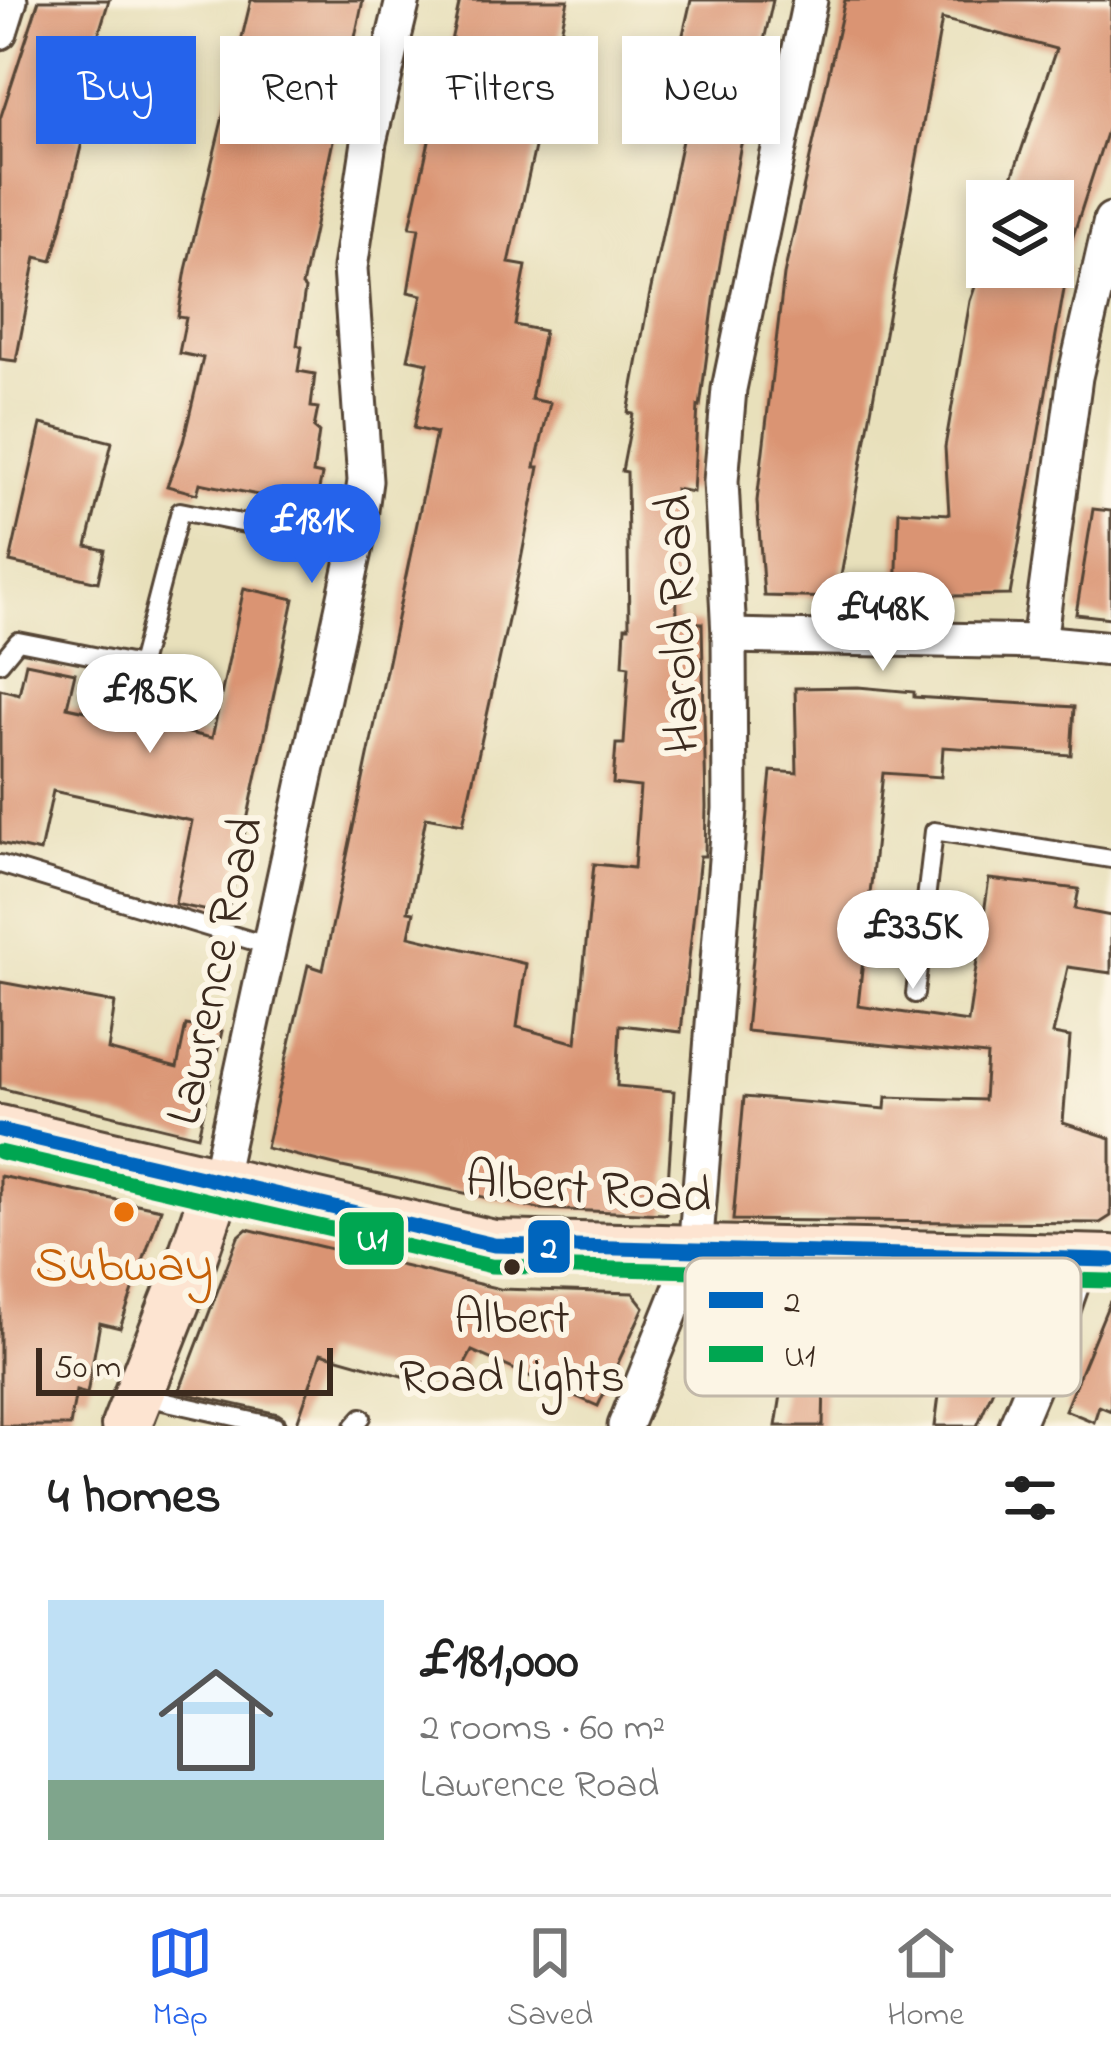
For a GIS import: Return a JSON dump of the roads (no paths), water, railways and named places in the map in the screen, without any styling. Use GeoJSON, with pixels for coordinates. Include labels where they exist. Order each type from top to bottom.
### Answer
{"type":"FeatureCollection","features":[{"type":"Feature","properties":{"kind":"main road","name":"Albert Road"},"geometry":{"type":"LineString","coordinates":[[0,1130],[494,1245],[1039,1258]]}},
{"type":"Feature","properties":{"kind":"main road"},"geometry":{"type":"LineString","coordinates":[[132,1411],[218,1182]]}},
{"type":"Feature","properties":{"kind":"street"},"geometry":{"type":"LineString","coordinates":[[0,32],[10,0]]}},
{"type":"Feature","properties":{"kind":"street","name":"Lawrence Road"},"geometry":{"type":"LineString","coordinates":[[218,1182],[356,546],[365,481],[350,268],[369,142],[403,0]]}},
{"type":"Feature","properties":{"kind":"street","name":"Harold Road"},"geometry":{"type":"LineString","coordinates":[[693,1258],[730,809],[729,636],[721,481],[729,389],[810,0]]}},
{"type":"Feature","properties":{"kind":"street"},"geometry":{"type":"LineString","coordinates":[[1039,642],[1075,377],[1111,220]]}},
{"type":"Feature","properties":{"kind":"street"},"geometry":{"type":"LineString","coordinates":[[729,636],[1039,642],[1111,649]]}},
{"type":"Feature","properties":{"kind":"street"},"geometry":{"type":"LineString","coordinates":[[1081,1287],[1096,1259]]}},
{"type":"Feature","properties":{"kind":"street","name":"Harold Road"},"geometry":{"type":"LineString","coordinates":[[625,1426],[685,1277]]}},
{"type":"Feature","properties":{"kind":"street"},"geometry":{"type":"LineString","coordinates":[[1016,1426],[1029,1396]]}},
{"type":"Feature","properties":{"kind":"lane"},"geometry":{"type":"LineString","coordinates":[[0,663],[18,641],[140,665],[180,511],[356,546]]}},
{"type":"Feature","properties":{"kind":"lane"},"geometry":{"type":"LineString","coordinates":[[916,994],[934,831],[1111,859]]}},
{"type":"Feature","properties":{"kind":"lane"},"geometry":{"type":"LineString","coordinates":[[0,864],[269,946]]}},
{"type":"Feature","properties":{"kind":"lane"},"geometry":{"type":"LineString","coordinates":[[132,1411],[274,1426]]}},
{"type":"Feature","properties":{"kind":"place","name":"Subway"},"geometry":{"type":"Point","coordinates":[124,1212]}},
{"type":"Feature","properties":{"kind":"place","name":"Albert Road Lights"},"geometry":{"type":"Point","coordinates":[512,1267]}}]}
